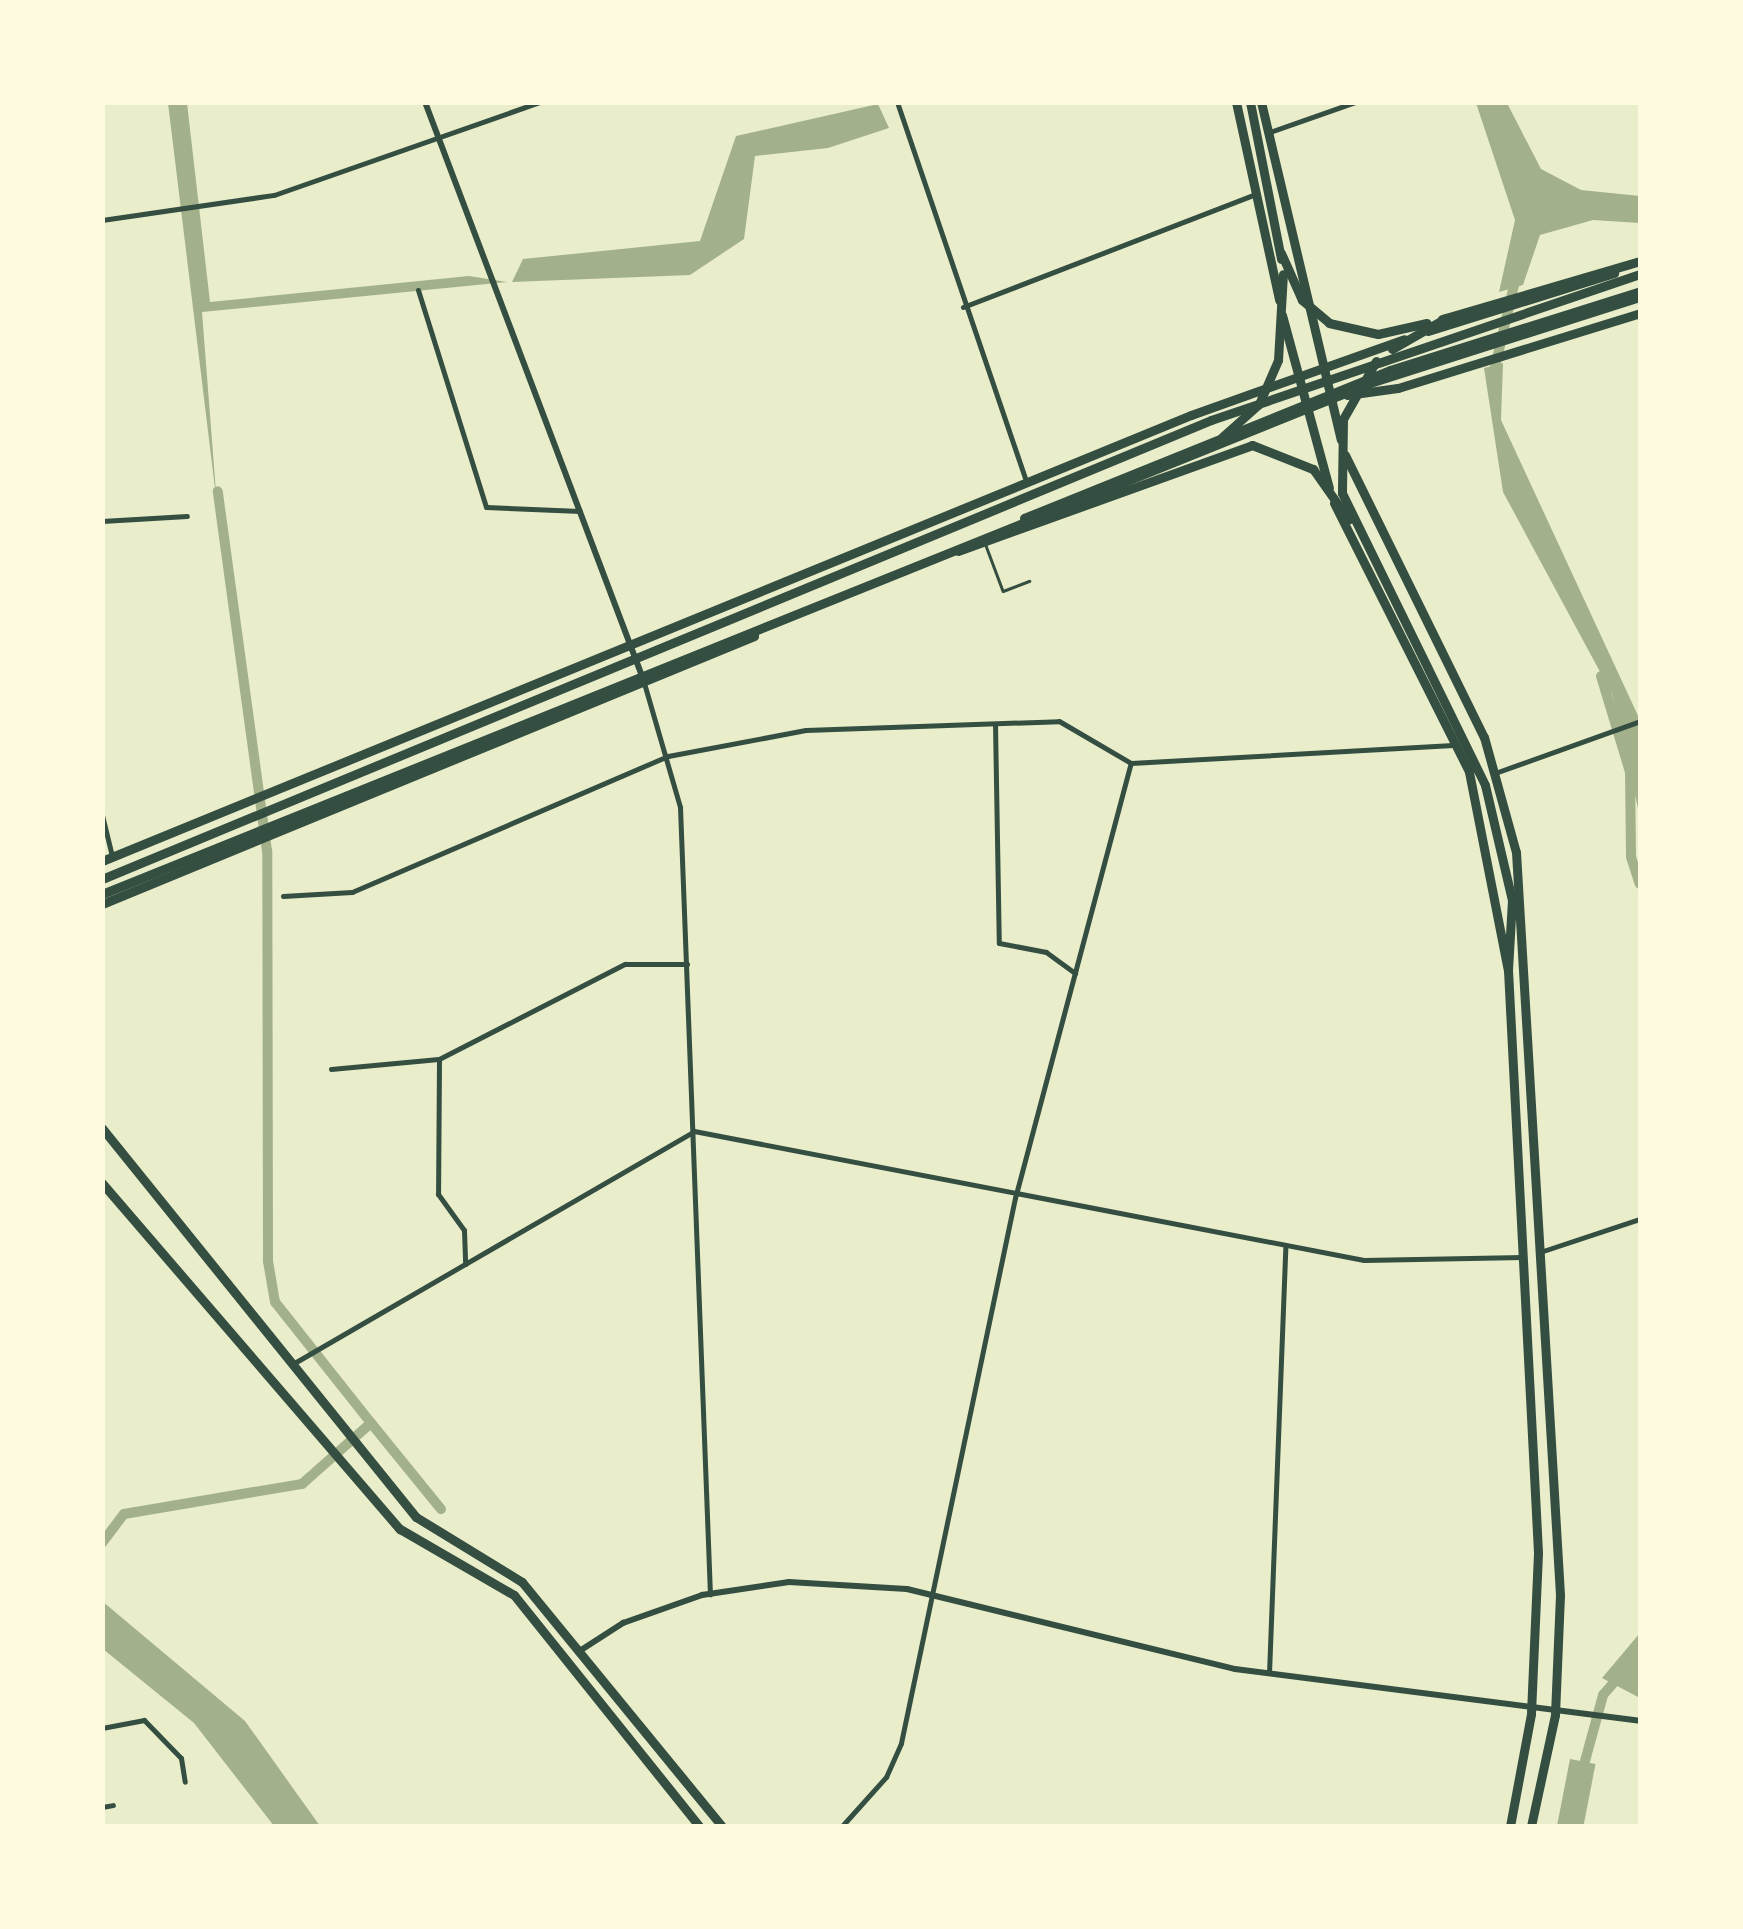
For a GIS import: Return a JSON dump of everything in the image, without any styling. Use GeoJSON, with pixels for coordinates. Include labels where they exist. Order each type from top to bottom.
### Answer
{"type":"FeatureCollection","features":[{"type":"Feature","properties":{"kind":"main road"},"geometry":{"type":"LineString","coordinates":[[1236,102],[1295,377],[1346,532],[1458,745],[1492,866],[1508,970],[1526,1257],[1538,1553],[1531,1714],[1510,1826]]}},
{"type":"Feature","properties":{"kind":"main road"},"geometry":{"type":"LineString","coordinates":[[1189,464],[1251,413],[1273,375],[1285,307],[1281,252],[1250,102]]}},
{"type":"Feature","properties":{"kind":"main road"},"geometry":{"type":"LineString","coordinates":[[1260,102],[1348,470],[1496,773],[1530,981],[1559,1548],[1556,1715],[1531,1826]]}},
{"type":"Feature","properties":{"kind":"main road"},"geometry":{"type":"LineString","coordinates":[[1281,252],[1302,300],[1347,330],[1378,334],[1640,263]]}},
{"type":"Feature","properties":{"kind":"main road"},"geometry":{"type":"LineString","coordinates":[[107,859],[1322,366],[1640,263]]}},
{"type":"Feature","properties":{"kind":"main road"},"geometry":{"type":"LineString","coordinates":[[102,879],[1242,408],[1640,274]]}},
{"type":"Feature","properties":{"kind":"main road"},"geometry":{"type":"LineString","coordinates":[[102,904],[644,683],[1303,402],[1520,329],[1640,294]]}},
{"type":"Feature","properties":{"kind":"main road"},"geometry":{"type":"LineString","coordinates":[[102,894],[1370,383],[1640,294]]}},
{"type":"Feature","properties":{"kind":"main road"},"geometry":{"type":"LineString","coordinates":[[1329,392],[1398,388],[1640,312]]}},
{"type":"Feature","properties":{"kind":"main road"},"geometry":{"type":"LineString","coordinates":[[1358,530],[1338,458],[1348,400],[1368,367],[1446,318]]}},
{"type":"Feature","properties":{"kind":"main road"},"geometry":{"type":"LineString","coordinates":[[945,553],[980,548],[1243,446],[1286,451],[1313,468],[1358,530],[1465,732],[1495,820],[1512,900],[1508,970]]}},
{"type":"Feature","properties":{"kind":"main road"},"geometry":{"type":"LineString","coordinates":[[102,1128],[296,1362],[416,1516],[522,1582],[722,1826]]}},
{"type":"Feature","properties":{"kind":"main road"},"geometry":{"type":"LineString","coordinates":[[102,1183],[336,1462],[400,1529],[514,1595],[699,1826]]}},
{"type":"Feature","properties":{"kind":"street"},"geometry":{"type":"LineString","coordinates":[[425,102],[635,646],[668,756],[687,964],[710,1594]]}},
{"type":"Feature","properties":{"kind":"street"},"geometry":{"type":"LineString","coordinates":[[102,220],[208,207],[440,140],[539,102]]}},
{"type":"Feature","properties":{"kind":"street"},"geometry":{"type":"LineString","coordinates":[[898,102],[963,308],[1028,484]]}},
{"type":"Feature","properties":{"kind":"street"},"geometry":{"type":"LineString","coordinates":[[1267,133],[1354,102]]}},
{"type":"Feature","properties":{"kind":"street"},"geometry":{"type":"LineString","coordinates":[[963,308],[1256,194]]}},
{"type":"Feature","properties":{"kind":"street"},"geometry":{"type":"LineString","coordinates":[[418,290],[486,507],[581,511]]}},
{"type":"Feature","properties":{"kind":"street"},"geometry":{"type":"LineString","coordinates":[[102,521],[187,516]]}},
{"type":"Feature","properties":{"kind":"street"},"geometry":{"type":"LineString","coordinates":[[282,896],[336,896],[419,868],[668,756],[804,737],[806,730],[1069,722],[1131,762],[1458,745]]}},
{"type":"Feature","properties":{"kind":"street"},"geometry":{"type":"LineString","coordinates":[[1496,773],[1637,722]]}},
{"type":"Feature","properties":{"kind":"street"},"geometry":{"type":"LineString","coordinates":[[995,724],[999,943],[1046,952],[1075,974]]}},
{"type":"Feature","properties":{"kind":"street"},"geometry":{"type":"LineString","coordinates":[[842,1826],[894,1762],[938,1594],[1014,1198],[1131,762]]}},
{"type":"Feature","properties":{"kind":"street"},"geometry":{"type":"LineString","coordinates":[[102,815],[107,859]]}},
{"type":"Feature","properties":{"kind":"street"},"geometry":{"type":"LineString","coordinates":[[331,1069],[439,1059],[625,964],[687,964]]}},
{"type":"Feature","properties":{"kind":"street"},"geometry":{"type":"LineString","coordinates":[[439,1059],[438,1194],[464,1230],[465,1264]]}},
{"type":"Feature","properties":{"kind":"street"},"geometry":{"type":"LineString","coordinates":[[296,1362],[694,1130],[1014,1198],[1386,1263],[1526,1257]]}},
{"type":"Feature","properties":{"kind":"street"},"geometry":{"type":"LineString","coordinates":[[1543,1251],[1640,1219]]}},
{"type":"Feature","properties":{"kind":"street"},"geometry":{"type":"LineString","coordinates":[[1269,1676],[1284,1247]]}},
{"type":"Feature","properties":{"kind":"street"},"geometry":{"type":"LineString","coordinates":[[577,1653],[623,1623],[710,1594],[789,1582],[938,1594],[1269,1676],[1531,1714],[1637,1720]]}},
{"type":"Feature","properties":{"kind":"street"},"geometry":{"type":"LineString","coordinates":[[102,1728],[144,1720],[181,1758],[186,1782]]}},
{"type":"Feature","properties":{"kind":"street"},"geometry":{"type":"LineString","coordinates":[[102,1807],[113,1805]]}},
{"type":"Feature","properties":{"kind":"lane"},"geometry":{"type":"LineString","coordinates":[[983,538],[1003,591],[1029,581]]}},
{"type":"Feature","properties":{"kind":"shaded area"},"geometry":{"type":"Polygon","coordinates":[[[168,103],[187,103],[210,302],[469,276],[507,282],[202,312],[217,505],[168,103]]]}},
{"type":"Feature","properties":{"kind":"shaded area"},"geometry":{"type":"Polygon","coordinates":[[[1476,103],[1507,103],[1541,169],[1581,190],[1640,196],[1640,223],[1593,220],[1540,235],[1523,285],[1499,292],[1515,220],[1476,103]]]}},
{"type":"Feature","properties":{"kind":"shaded area"},"geometry":{"type":"Polygon","coordinates":[[[878,104],[889,128],[828,148],[755,156],[744,239],[690,275],[512,282],[523,259],[700,241],[736,136],[878,104]]]}},
{"type":"Feature","properties":{"kind":"shaded area"},"geometry":{"type":"Polygon","coordinates":[[[1503,363],[1501,420],[1640,720],[1640,817],[1612,694],[1503,492],[1484,368],[1503,363]]]}},
{"type":"Feature","properties":{"kind":"shaded area"},"geometry":{"type":"Polygon","coordinates":[[[102,1601],[245,1721],[320,1826],[274,1826],[194,1723],[103,1649],[102,1601]]]}},
{"type":"Feature","properties":{"kind":"shaded area"},"geometry":{"type":"Polygon","coordinates":[[[1640,1633],[1640,1694],[1638,1697],[1602,1678],[1640,1633]]]}},
{"type":"Feature","properties":{"kind":"shaded area"},"geometry":{"type":"Polygon","coordinates":[[[1570,1759],[1596,1764],[1583,1826],[1557,1826],[1570,1759]]]}},
{"type":"Feature","properties":{"kind":"waterway"},"geometry":{"type":"LineString","coordinates":[[1493,376],[1516,276]]}},
{"type":"Feature","properties":{"kind":"waterway"},"geometry":{"type":"LineString","coordinates":[[102,1543],[124,1514],[302,1484],[371,1423],[275,1302],[268,1261],[267,851],[218,491]]}},
{"type":"Feature","properties":{"kind":"waterway"},"geometry":{"type":"LineString","coordinates":[[1601,676],[1630,772],[1631,857],[1640,884]]}},
{"type":"Feature","properties":{"kind":"waterway"},"geometry":{"type":"LineString","coordinates":[[371,1423],[441,1509]]}},
{"type":"Feature","properties":{"kind":"waterway"},"geometry":{"type":"LineString","coordinates":[[1582,1772],[1603,1695],[1621,1674]]}}]}
